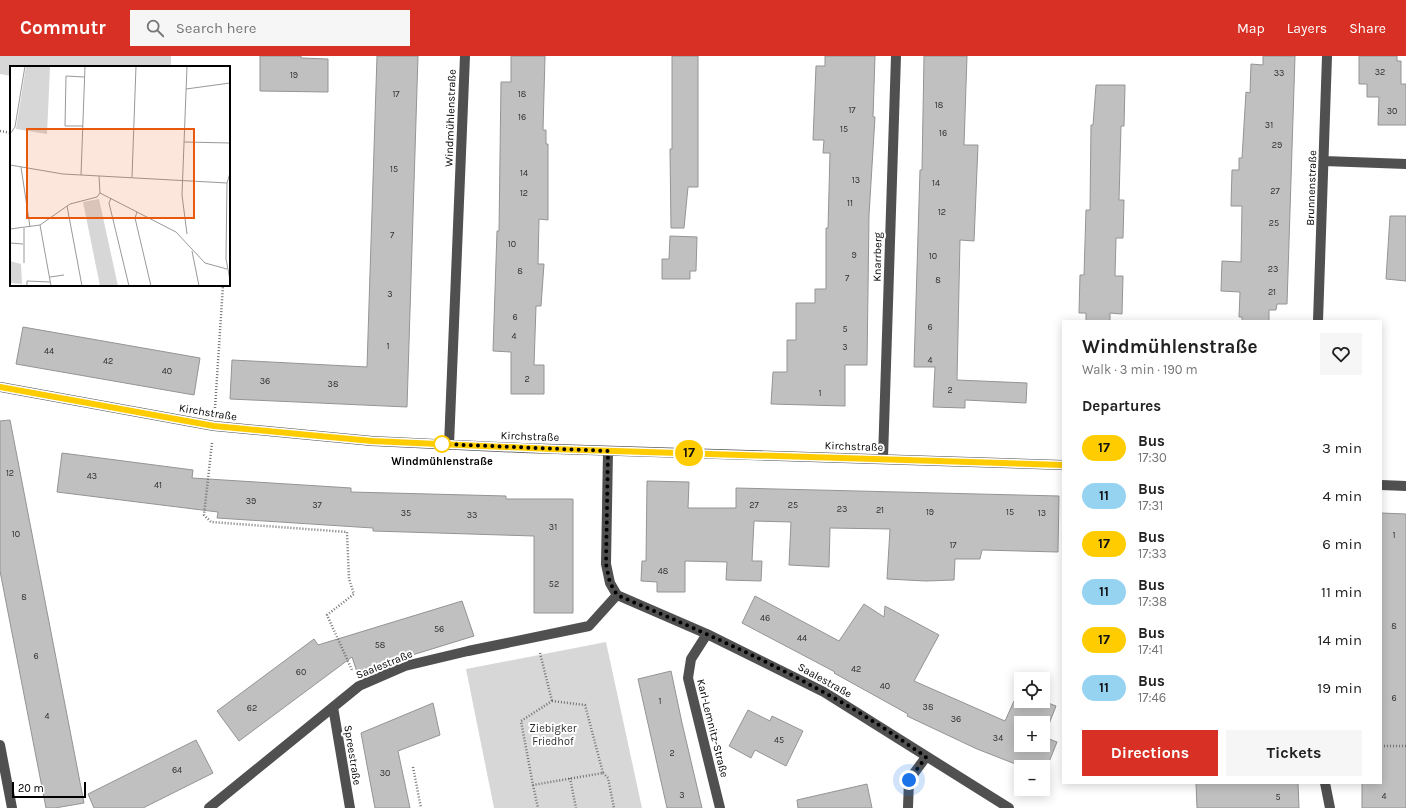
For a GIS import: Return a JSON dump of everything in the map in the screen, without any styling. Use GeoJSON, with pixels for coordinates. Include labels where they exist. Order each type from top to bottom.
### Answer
{"type":"FeatureCollection","features":[{"type":"Feature","properties":{"kind":"street","name":"Windmühlenstraße"},"geometry":{"type":"LineString","coordinates":[[449,445],[465,56]]}},
{"type":"Feature","properties":{"kind":"street","name":"Knarrberg"},"geometry":{"type":"LineString","coordinates":[[883,458],[896,56]]}},
{"type":"Feature","properties":{"kind":"street","name":"Brunnenstraße"},"geometry":{"type":"LineString","coordinates":[[1318,320],[1327,56]]}},
{"type":"Feature","properties":{"kind":"street"},"geometry":{"type":"LineString","coordinates":[[1324,161],[1406,164]]}},
{"type":"Feature","properties":{"kind":"street","name":"Kirchstraße"},"geometry":{"type":"LineString","coordinates":[[0,387],[214,426],[312,436],[449,445],[1062,465]]}},
{"type":"Feature","properties":{"kind":"street"},"geometry":{"type":"LineString","coordinates":[[608,451],[606,564],[610,583],[617,595]]}},
{"type":"Feature","properties":{"kind":"street"},"geometry":{"type":"LineString","coordinates":[[1382,485],[1406,486]]}},
{"type":"Feature","properties":{"kind":"street","name":"Saalestraße"},"geometry":{"type":"LineString","coordinates":[[209,808],[359,686],[405,666],[468,651],[589,626],[617,595],[707,634],[824,692],[1009,808]]}},
{"type":"Feature","properties":{"kind":"street","name":"Karl-Lemnitz-Straße"},"geometry":{"type":"LineString","coordinates":[[707,634],[691,659],[688,678],[720,808]]}},
{"type":"Feature","properties":{"kind":"street","name":"Spreestraße"},"geometry":{"type":"LineString","coordinates":[[333,707],[350,808]]}},
{"type":"Feature","properties":{"kind":"street"},"geometry":{"type":"LineString","coordinates":[[0,745],[12,808]]}},
{"type":"Feature","properties":{"kind":"street"},"geometry":{"type":"LineString","coordinates":[[908,808],[909,780],[926,757]]}},
{"type":"Feature","properties":{"kind":"street"},"geometry":{"type":"LineString","coordinates":[[1326,784],[1330,808]]}},
{"type":"Feature","properties":{"kind":"path"},"geometry":{"type":"LineString","coordinates":[[0,131],[10,133]]}},
{"type":"Feature","properties":{"kind":"path"},"geometry":{"type":"LineString","coordinates":[[222,286],[214,426],[204,515],[211,522],[347,532],[349,579],[354,594],[327,615],[359,686]]}},
{"type":"Feature","properties":{"kind":"path"},"geometry":{"type":"LineString","coordinates":[[537,637],[552,701]]}},
{"type":"Feature","properties":{"kind":"path"},"geometry":{"type":"LineString","coordinates":[[538,808],[521,721],[552,701],[585,705],[603,773],[608,778],[614,808]]}},
{"type":"Feature","properties":{"kind":"path"},"geometry":{"type":"LineString","coordinates":[[1382,746],[1406,746]]}},
{"type":"Feature","properties":{"kind":"path"},"geometry":{"type":"LineString","coordinates":[[413,767],[421,808]]}},
{"type":"Feature","properties":{"kind":"path"},"geometry":{"type":"LineString","coordinates":[[534,785],[603,773]]}},
{"type":"Feature","properties":{"kind":"path"},"geometry":{"type":"LineString","coordinates":[[570,778],[576,808]]}},
{"type":"Feature","properties":{"kind":"green space"},"geometry":{"type":"Polygon","coordinates":[[[0,56],[171,56],[171,66],[10,66],[10,76],[0,74],[0,56]]]}},
{"type":"Feature","properties":{"kind":"green space","name":"Ziebigker Friedhof"},"geometry":{"type":"Polygon","coordinates":[[[606,642],[642,808],[494,808],[466,669],[606,642]]]}},
{"type":"Feature","properties":{"kind":"building"},"geometry":{"type":"Polygon","coordinates":[[[260,56],[301,56],[301,58],[328,59],[328,92],[260,91],[260,56]]]}},
{"type":"Feature","properties":{"kind":"building"},"geometry":{"type":"Polygon","coordinates":[[[377,56],[418,56],[407,407],[230,399],[232,360],[367,367],[377,56]]]}},
{"type":"Feature","properties":{"kind":"building"},"geometry":{"type":"Polygon","coordinates":[[[511,56],[545,56],[543,130],[546,130],[546,144],[548,144],[548,220],[539,219],[538,264],[544,264],[541,306],[536,306],[534,365],[544,365],[544,394],[511,394],[511,352],[493,351],[497,231],[499,231],[501,82],[511,82],[511,56]]]}},
{"type":"Feature","properties":{"kind":"building"},"geometry":{"type":"Polygon","coordinates":[[[672,56],[698,56],[698,187],[688,187],[684,228],[671,228],[670,149],[672,149],[672,56]]]}},
{"type":"Feature","properties":{"kind":"building"},"geometry":{"type":"Polygon","coordinates":[[[825,56],[875,56],[873,117],[875,117],[869,215],[867,365],[845,365],[845,406],[771,404],[773,372],[787,372],[787,340],[796,340],[796,303],[815,303],[815,289],[826,289],[826,228],[828,228],[830,153],[823,153],[824,140],[813,140],[816,66],[825,66],[825,56]]]}},
{"type":"Feature","properties":{"kind":"building"},"geometry":{"type":"Polygon","coordinates":[[[924,56],[967,56],[964,145],[978,145],[974,241],[960,240],[957,380],[1027,383],[1026,403],[965,400],[965,408],[933,407],[935,367],[914,367],[920,170],[922,170],[924,56]]]}},
{"type":"Feature","properties":{"kind":"building"},"geometry":{"type":"Polygon","coordinates":[[[1263,56],[1295,56],[1287,304],[1277,304],[1276,310],[1269,310],[1269,320],[1242,320],[1242,317],[1239,317],[1240,292],[1221,291],[1222,261],[1241,262],[1242,206],[1231,206],[1232,170],[1239,170],[1239,158],[1242,158],[1246,92],[1250,93],[1251,64],[1263,65],[1263,56]]]}},
{"type":"Feature","properties":{"kind":"building"},"geometry":{"type":"Polygon","coordinates":[[[1359,56],[1397,56],[1397,61],[1401,61],[1401,84],[1406,84],[1406,125],[1378,125],[1379,97],[1367,97],[1367,84],[1359,84],[1359,56]]]}},
{"type":"Feature","properties":{"kind":"building"},"geometry":{"type":"Polygon","coordinates":[[[1096,85],[1125,85],[1124,126],[1121,126],[1119,200],[1124,200],[1123,238],[1116,238],[1115,276],[1123,276],[1122,314],[1110,313],[1110,320],[1086,320],[1086,313],[1079,313],[1080,275],[1084,275],[1086,210],[1090,210],[1091,125],[1093,125],[1096,85]]]}},
{"type":"Feature","properties":{"kind":"building"},"geometry":{"type":"Polygon","coordinates":[[[1390,216],[1406,216],[1406,281],[1386,279],[1390,216]]]}},
{"type":"Feature","properties":{"kind":"building"},"geometry":{"type":"Polygon","coordinates":[[[670,236],[697,237],[696,271],[690,271],[690,279],[662,279],[662,259],[669,259],[670,236]]]}},
{"type":"Feature","properties":{"kind":"building"},"geometry":{"type":"Polygon","coordinates":[[[23,327],[200,358],[194,395],[16,364],[23,327]]]}},
{"type":"Feature","properties":{"kind":"building"},"geometry":{"type":"Polygon","coordinates":[[[10,420],[84,803],[55,808],[46,808],[0,571],[0,421],[10,420]]]}},
{"type":"Feature","properties":{"kind":"building"},"geometry":{"type":"Polygon","coordinates":[[[62,453],[193,470],[192,478],[351,488],[351,492],[506,496],[506,499],[573,499],[573,613],[534,613],[534,536],[373,531],[373,528],[217,518],[218,512],[57,492],[62,453]]]}},
{"type":"Feature","properties":{"kind":"building"},"geometry":{"type":"Polygon","coordinates":[[[647,481],[689,482],[688,508],[736,508],[736,488],[1059,496],[1058,552],[982,550],[980,559],[955,559],[954,580],[926,581],[887,579],[890,529],[830,528],[829,567],[789,565],[791,522],[754,521],[752,561],[762,561],[761,581],[726,580],[727,562],[685,561],[685,592],[657,592],[657,582],[641,581],[642,561],[646,561],[647,481]]]}},
{"type":"Feature","properties":{"kind":"building"},"geometry":{"type":"Polygon","coordinates":[[[1382,513],[1406,514],[1406,808],[1362,808],[1362,784],[1382,784],[1382,513]]]}},
{"type":"Feature","properties":{"kind":"building"},"geometry":{"type":"Polygon","coordinates":[[[755,596],[839,641],[864,604],[884,617],[885,606],[939,635],[914,681],[1005,721],[1014,701],[1014,708],[1050,708],[1050,704],[1056,706],[1050,722],[1050,716],[1014,716],[1014,752],[1050,752],[1050,739],[1057,742],[1050,760],[1014,760],[1014,763],[977,749],[907,716],[908,714],[834,673],[835,672],[742,623],[755,596]]]}},
{"type":"Feature","properties":{"kind":"building"},"geometry":{"type":"Polygon","coordinates":[[[462,601],[474,636],[357,672],[352,657],[239,741],[217,711],[314,639],[318,645],[462,601]]]}},
{"type":"Feature","properties":{"kind":"building"},"geometry":{"type":"Polygon","coordinates":[[[671,671],[702,808],[667,808],[638,679],[671,671]]]}},
{"type":"Feature","properties":{"kind":"building"},"geometry":{"type":"Polygon","coordinates":[[[433,703],[440,735],[398,751],[410,808],[375,808],[361,733],[433,703]]]}},
{"type":"Feature","properties":{"kind":"building"},"geometry":{"type":"Polygon","coordinates":[[[748,710],[770,721],[772,716],[803,731],[786,766],[755,750],[751,758],[729,746],[748,710]]]}},
{"type":"Feature","properties":{"kind":"building"},"geometry":{"type":"Polygon","coordinates":[[[196,740],[213,773],[143,808],[94,808],[88,794],[196,740]]]}},
{"type":"Feature","properties":{"kind":"building"},"geometry":{"type":"Polygon","coordinates":[[[867,784],[872,808],[798,808],[797,800],[867,784]]]}},
{"type":"Feature","properties":{"kind":"building"},"geometry":{"type":"Polygon","coordinates":[[[1196,784],[1298,784],[1299,808],[1197,808],[1196,784]]]}},
{"type":"Feature","properties":{"kind":"bus line","name":"17"},"geometry":{"type":"LineString","coordinates":[[0,387],[214,426],[372,441],[552,449],[883,458],[1062,465]]}},
{"type":"Feature","properties":{"kind":"place","name":"Windmühlenstraße"},"geometry":{"type":"Point","coordinates":[442,444]}},
{"type":"Feature","properties":{"kind":"route"},"geometry":{"type":"LineString","coordinates":[[442,444],[608,451],[606,564],[610,583],[617,595],[755,656],[824,692],[888,731],[926,757],[909,780]]}}]}
